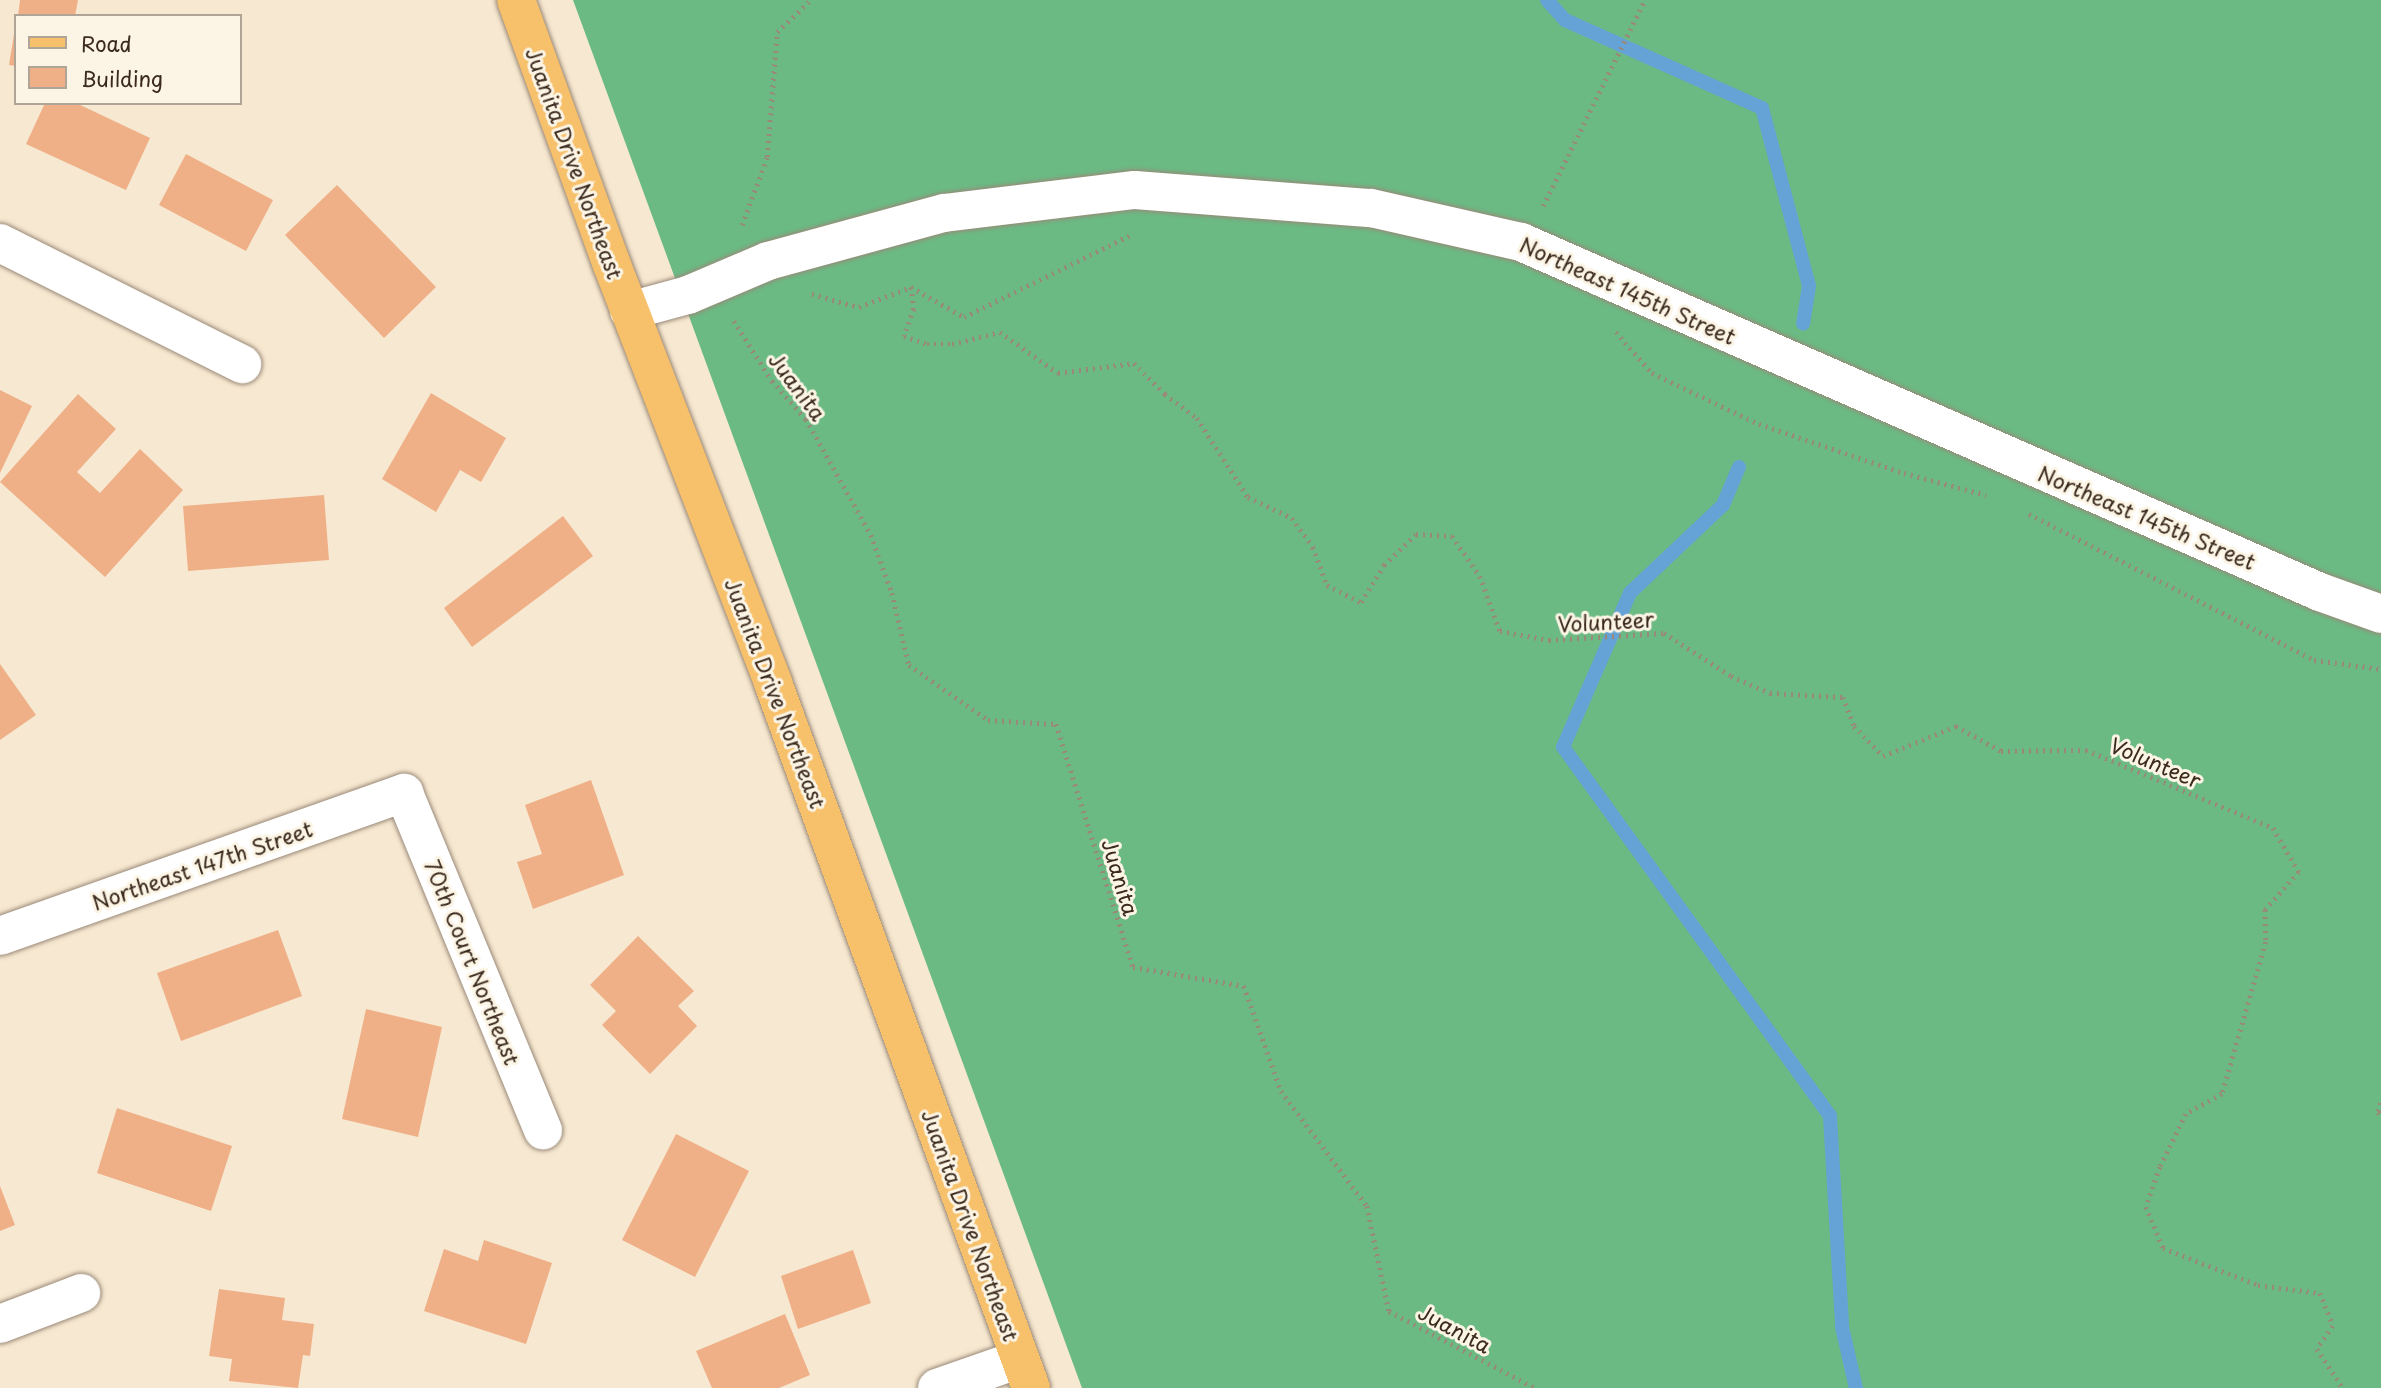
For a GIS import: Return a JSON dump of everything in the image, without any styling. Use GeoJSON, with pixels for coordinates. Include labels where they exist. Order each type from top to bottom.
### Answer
{"type":"FeatureCollection","features":[{"type":"Feature","properties":{"kind":"main road","name":"Juanita Drive Northeast"},"geometry":{"type":"LineString","coordinates":[[516,0],[629,311],[773,683],[1025,1373]]}},
{"type":"Feature","properties":{"kind":"street","name":"Northeast 145th Street"},"geometry":{"type":"LineString","coordinates":[[629,311],[688,295],[768,261],[944,213],[1135,190],[1371,208],[1521,242],[2307,586],[2381,614]]}},
{"type":"Feature","properties":{"kind":"street"},"geometry":{"type":"LineString","coordinates":[[0,243],[242,364]]}},
{"type":"Feature","properties":{"kind":"street","name":"Northeast 147th Street"},"geometry":{"type":"LineString","coordinates":[[0,936],[404,793]]}},
{"type":"Feature","properties":{"kind":"street","name":"70th Court Northeast"},"geometry":{"type":"LineString","coordinates":[[404,793],[543,1130]]}},
{"type":"Feature","properties":{"kind":"street"},"geometry":{"type":"LineString","coordinates":[[0,1324],[80,1293]]}},
{"type":"Feature","properties":{"kind":"street"},"geometry":{"type":"LineString","coordinates":[[937,1388],[1025,1373]]}},
{"type":"Feature","properties":{"kind":"path"},"geometry":{"type":"LineString","coordinates":[[739,233],[766,157],[777,32],[811,0]]}},
{"type":"Feature","properties":{"kind":"path"},"geometry":{"type":"LineString","coordinates":[[1521,242],[1550,195],[1644,0]]}},
{"type":"Feature","properties":{"kind":"path"},"geometry":{"type":"LineString","coordinates":[[809,293],[859,307],[911,287],[964,317],[1133,233]]}},
{"type":"Feature","properties":{"kind":"path","name":"Volunteer"},"geometry":{"type":"LineString","coordinates":[[911,287],[914,309],[904,336],[926,344],[951,344],[1000,332],[1058,373],[1134,362],[1165,394],[1197,418],[1248,497],[1292,518],[1313,547],[1327,585],[1361,602],[1384,565],[1416,534],[1452,536],[1480,576],[1500,631],[1549,640],[1664,633],[1731,676],[1770,692],[1843,697],[1854,726],[1884,756],[1956,726],[2001,751],[2085,750],[2273,828],[2299,872],[2265,910],[2266,942],[2222,1094],[2186,1114],[2160,1167],[2146,1207],[2163,1248],[2258,1285],[2320,1293],[2333,1326],[2316,1349],[2343,1388]]}},
{"type":"Feature","properties":{"kind":"path","name":"Juanita"},"geometry":{"type":"LineString","coordinates":[[730,314],[772,381],[806,419],[872,535],[892,593],[909,665],[988,720],[1056,724],[1133,967],[1244,986],[1281,1091],[1367,1206],[1389,1311],[1535,1388]]}},
{"type":"Feature","properties":{"kind":"path"},"geometry":{"type":"LineString","coordinates":[[1609,323],[1652,373],[1759,424],[1904,473],[1997,498]]}},
{"type":"Feature","properties":{"kind":"path"},"geometry":{"type":"LineString","coordinates":[[2022,510],[2314,660],[2381,669]]}},
{"type":"Feature","properties":{"kind":"path"},"geometry":{"type":"LineString","coordinates":[[2381,1103],[2378,1112],[2381,1115]]}},
{"type":"Feature","properties":{"kind":"green space"},"geometry":{"type":"Polygon","coordinates":[[[573,0],[2381,0],[2381,1388],[1082,1388],[573,0]]]}},
{"type":"Feature","properties":{"kind":"building"},"geometry":{"type":"Polygon","coordinates":[[[20,0],[78,0],[75,14],[18,14],[20,0]]]}},
{"type":"Feature","properties":{"kind":"building"},"geometry":{"type":"Polygon","coordinates":[[[14,34],[14,66],[9,65],[14,34]]]}},
{"type":"Feature","properties":{"kind":"building"},"geometry":{"type":"Polygon","coordinates":[[[44,105],[80,105],[150,138],[126,190],[26,144],[44,105]]]}},
{"type":"Feature","properties":{"kind":"building"},"geometry":{"type":"Polygon","coordinates":[[[186,154],[273,200],[246,251],[159,205],[186,154]]]}},
{"type":"Feature","properties":{"kind":"building"},"geometry":{"type":"Polygon","coordinates":[[[337,185],[436,287],[384,338],[285,235],[337,185]]]}},
{"type":"Feature","properties":{"kind":"building"},"geometry":{"type":"Polygon","coordinates":[[[0,390],[32,406],[0,473],[0,390]]]}},
{"type":"Feature","properties":{"kind":"building"},"geometry":{"type":"Polygon","coordinates":[[[431,393],[506,438],[481,482],[460,470],[436,512],[382,479],[431,393]]]}},
{"type":"Feature","properties":{"kind":"building"},"geometry":{"type":"Polygon","coordinates":[[[78,394],[116,429],[77,472],[100,493],[140,449],[183,490],[105,577],[0,482],[78,394]]]}},
{"type":"Feature","properties":{"kind":"building"},"geometry":{"type":"Polygon","coordinates":[[[324,495],[329,560],[188,571],[183,506],[324,495]]]}},
{"type":"Feature","properties":{"kind":"building"},"geometry":{"type":"Polygon","coordinates":[[[563,516],[593,556],[472,647],[444,608],[563,516]]]}},
{"type":"Feature","properties":{"kind":"building"},"geometry":{"type":"Polygon","coordinates":[[[0,664],[36,715],[0,740],[0,664]]]}},
{"type":"Feature","properties":{"kind":"building"},"geometry":{"type":"Polygon","coordinates":[[[591,780],[624,875],[533,909],[517,862],[542,854],[525,805],[591,780]]]}},
{"type":"Feature","properties":{"kind":"building"},"geometry":{"type":"Polygon","coordinates":[[[278,930],[302,996],[181,1041],[157,973],[278,930]]]}},
{"type":"Feature","properties":{"kind":"building"},"geometry":{"type":"Polygon","coordinates":[[[638,936],[694,991],[678,1006],[697,1026],[650,1074],[602,1025],[616,1011],[590,985],[638,936]]]}},
{"type":"Feature","properties":{"kind":"building"},"geometry":{"type":"Polygon","coordinates":[[[366,1009],[442,1027],[418,1137],[342,1119],[366,1009]]]}},
{"type":"Feature","properties":{"kind":"building"},"geometry":{"type":"Polygon","coordinates":[[[117,1108],[232,1146],[211,1211],[97,1173],[117,1108]]]}},
{"type":"Feature","properties":{"kind":"building"},"geometry":{"type":"Polygon","coordinates":[[[676,1134],[749,1171],[695,1277],[622,1240],[676,1134]]]}},
{"type":"Feature","properties":{"kind":"building"},"geometry":{"type":"Polygon","coordinates":[[[0,1186],[15,1225],[0,1231],[0,1186]]]}},
{"type":"Feature","properties":{"kind":"building"},"geometry":{"type":"Polygon","coordinates":[[[484,1240],[552,1263],[526,1344],[424,1311],[444,1249],[478,1261],[484,1240]]]}},
{"type":"Feature","properties":{"kind":"building"},"geometry":{"type":"Polygon","coordinates":[[[853,1250],[871,1303],[798,1329],[781,1276],[853,1250]]]}},
{"type":"Feature","properties":{"kind":"building"},"geometry":{"type":"Polygon","coordinates":[[[219,1289],[285,1298],[282,1320],[314,1324],[310,1356],[303,1355],[298,1388],[229,1381],[232,1359],[209,1356],[219,1289]]]}},
{"type":"Feature","properties":{"kind":"building"},"geometry":{"type":"Polygon","coordinates":[[[785,1314],[810,1375],[779,1388],[712,1388],[696,1351],[785,1314]]]}},
{"type":"Feature","properties":{"kind":"waterway"},"geometry":{"type":"LineString","coordinates":[[1547,0],[1565,20],[1762,108],[1809,286],[1803,324]]}},
{"type":"Feature","properties":{"kind":"waterway"},"geometry":{"type":"LineString","coordinates":[[1739,467],[1723,505],[1630,593],[1563,747],[1830,1116],[1842,1327],[1856,1388]]}}]}
